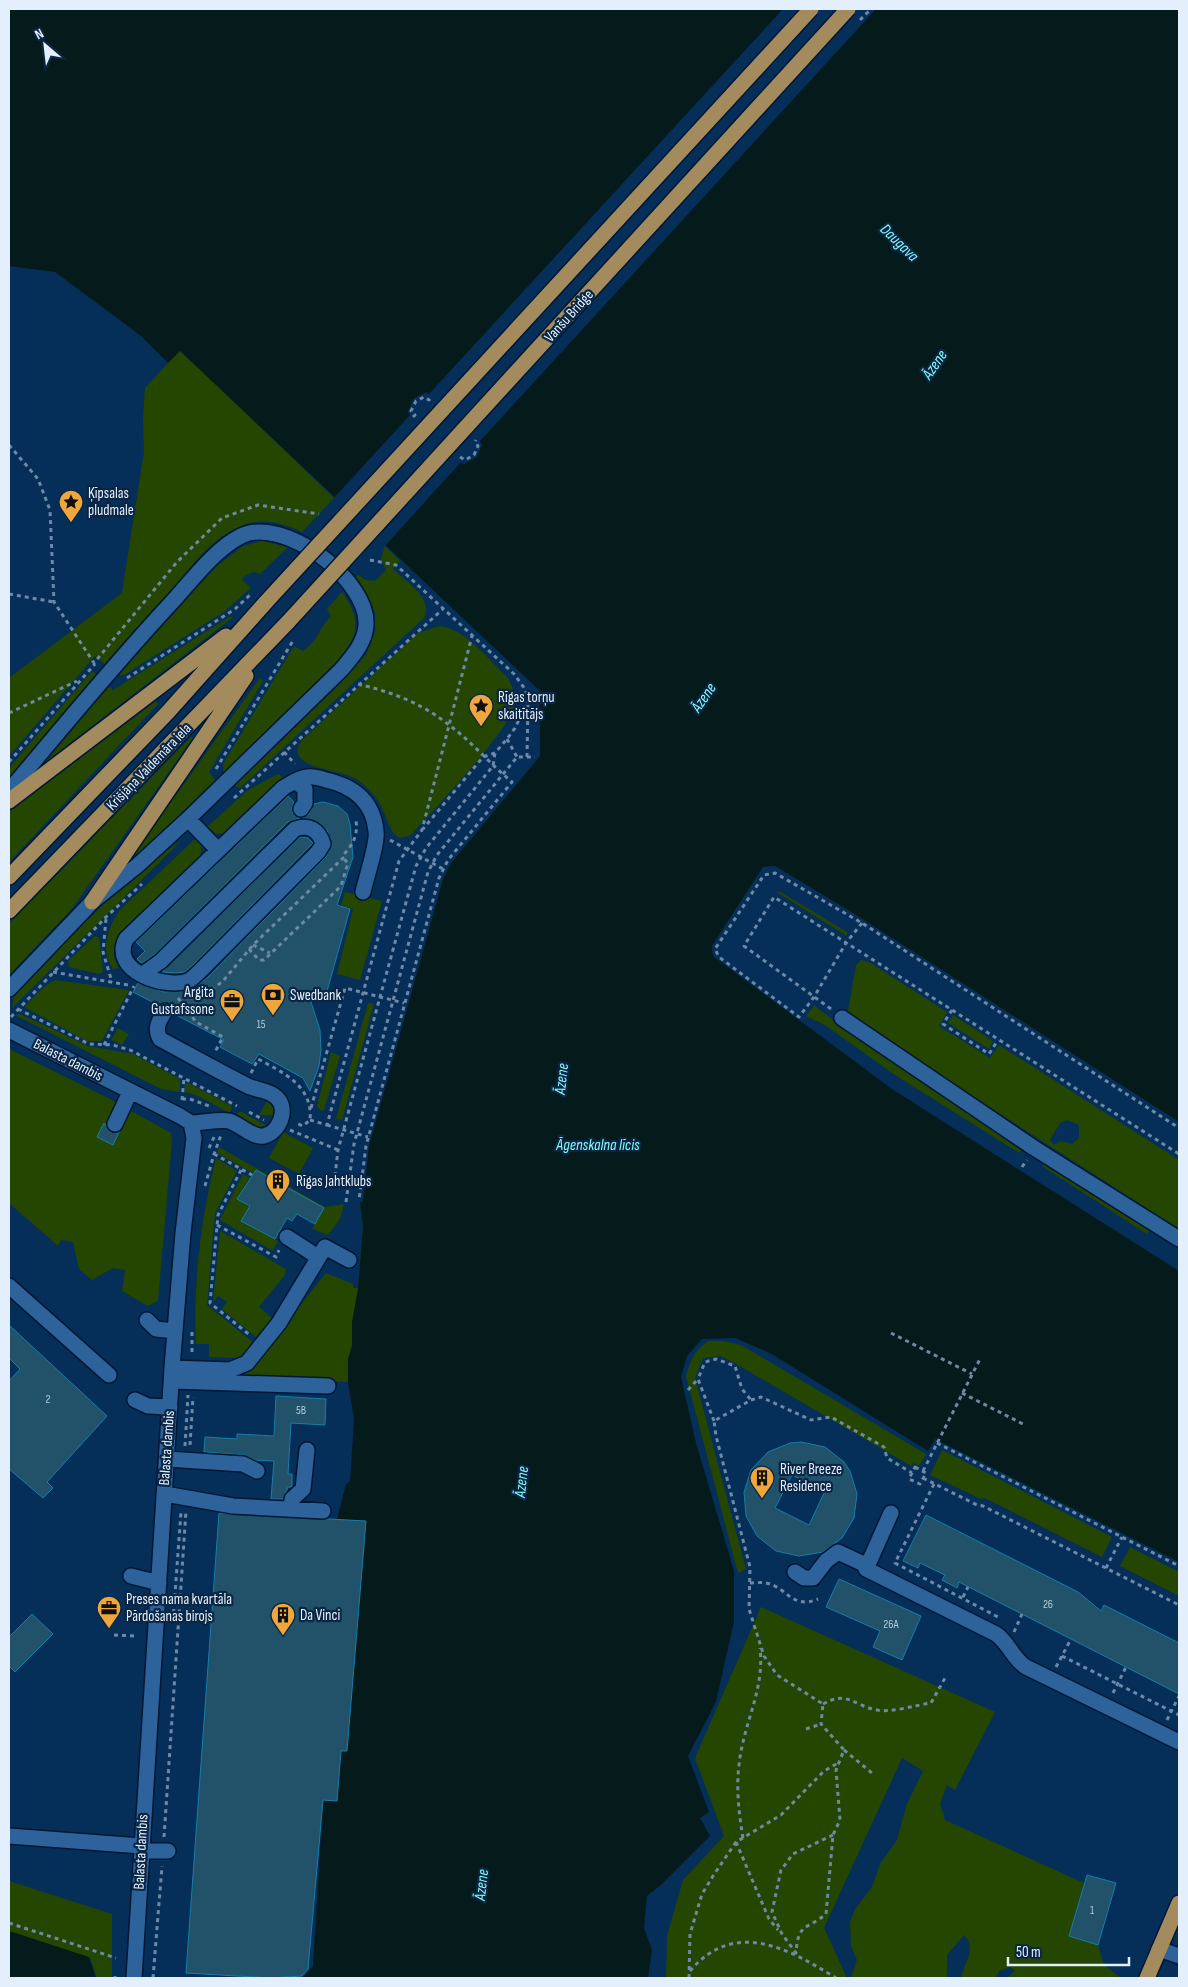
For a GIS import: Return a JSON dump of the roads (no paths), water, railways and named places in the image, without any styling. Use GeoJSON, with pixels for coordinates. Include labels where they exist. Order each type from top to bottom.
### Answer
{"type":"FeatureCollection","features":[{"type":"Feature","properties":{"kind":"main road","name":"Vanšu Bridge"},"geometry":{"type":"LineString","coordinates":[[266,602],[811,9]]}},
{"type":"Feature","properties":{"kind":"main road","name":"Vanšu Bridge"},"geometry":{"type":"LineString","coordinates":[[293,627],[848,9]]}},
{"type":"Feature","properties":{"kind":"main road","name":"Krišjāņa Valdemāra iela"},"geometry":{"type":"LineString","coordinates":[[9,877],[168,712],[266,602]]}},
{"type":"Feature","properties":{"kind":"main road"},"geometry":{"type":"LineString","coordinates":[[9,802],[253,615]]}},
{"type":"Feature","properties":{"kind":"main road","name":"Krišjāņa Valdemāra iela"},"geometry":{"type":"LineString","coordinates":[[9,911],[273,638],[293,627]]}},
{"type":"Feature","properties":{"kind":"main road"},"geometry":{"type":"LineString","coordinates":[[92,902],[273,638]]}},
{"type":"Feature","properties":{"kind":"main road"},"geometry":{"type":"LineString","coordinates":[[1147,1978],[1179,1903]]}},
{"type":"Feature","properties":{"kind":"street"},"geometry":{"type":"LineString","coordinates":[[9,791],[131,647],[216,554],[231,542],[253,532],[280,534],[310,549],[347,583],[356,596],[365,614],[364,634],[354,654],[341,670],[188,819],[138,865],[92,902],[9,989]]}},
{"type":"Feature","properties":{"kind":"street"},"geometry":{"type":"LineString","coordinates":[[301,779],[305,789],[306,803],[301,809]]}},
{"type":"Feature","properties":{"kind":"street"},"geometry":{"type":"LineString","coordinates":[[139,980],[126,963],[122,947],[126,939],[283,788],[301,779],[342,784],[353,789],[371,813],[377,833],[363,892]]}},
{"type":"Feature","properties":{"kind":"street"},"geometry":{"type":"LineString","coordinates":[[188,819],[218,850]]}},
{"type":"Feature","properties":{"kind":"street"},"geometry":{"type":"LineString","coordinates":[[303,826],[312,828],[320,836],[323,844],[318,852],[188,981],[139,980],[161,961],[295,829],[303,826]]}},
{"type":"Feature","properties":{"kind":"street"},"geometry":{"type":"LineString","coordinates":[[165,1011],[157,1023],[157,1032],[160,1039],[250,1087],[274,1095],[282,1103],[283,1113],[278,1124],[271,1132],[264,1136],[257,1136],[228,1121],[186,1120]]}},
{"type":"Feature","properties":{"kind":"street"},"geometry":{"type":"LineString","coordinates":[[842,1018],[1034,1148],[1179,1239]]}},
{"type":"Feature","properties":{"kind":"street","name":"Balasta dambis"},"geometry":{"type":"LineString","coordinates":[[9,1030],[186,1120],[194,1138],[175,1331],[134,1978]]}},
{"type":"Feature","properties":{"kind":"street"},"geometry":{"type":"LineString","coordinates":[[115,1124],[130,1092]]}},
{"type":"Feature","properties":{"kind":"street"},"geometry":{"type":"LineString","coordinates":[[287,1237],[318,1257]]}},
{"type":"Feature","properties":{"kind":"street"},"geometry":{"type":"LineString","coordinates":[[193,1374],[230,1370],[247,1363],[279,1323],[325,1247],[349,1260]]}},
{"type":"Feature","properties":{"kind":"street"},"geometry":{"type":"LineString","coordinates":[[9,1286],[109,1375]]}},
{"type":"Feature","properties":{"kind":"street"},"geometry":{"type":"LineString","coordinates":[[147,1320],[156,1329],[175,1331]]}},
{"type":"Feature","properties":{"kind":"street"},"geometry":{"type":"LineString","coordinates":[[172,1374],[193,1374],[328,1386]]}},
{"type":"Feature","properties":{"kind":"street"},"geometry":{"type":"LineString","coordinates":[[135,1400],[148,1406],[170,1407]]}},
{"type":"Feature","properties":{"kind":"street"},"geometry":{"type":"LineString","coordinates":[[292,1509],[292,1499],[303,1489],[307,1450]]}},
{"type":"Feature","properties":{"kind":"street"},"geometry":{"type":"LineString","coordinates":[[167,1459],[243,1464],[257,1472]]}},
{"type":"Feature","properties":{"kind":"street"},"geometry":{"type":"LineString","coordinates":[[165,1494],[232,1506],[323,1511]]}},
{"type":"Feature","properties":{"kind":"street"},"geometry":{"type":"LineString","coordinates":[[891,1513],[866,1570],[996,1634],[1002,1638],[1021,1664],[1179,1742]]}},
{"type":"Feature","properties":{"kind":"street"},"geometry":{"type":"LineString","coordinates":[[795,1572],[804,1578],[812,1578],[826,1561],[838,1552],[868,1566]]}},
{"type":"Feature","properties":{"kind":"street"},"geometry":{"type":"LineString","coordinates":[[131,1576],[159,1583]]}},
{"type":"Feature","properties":{"kind":"street"},"geometry":{"type":"LineString","coordinates":[[9,1836],[166,1851]]}},
{"type":"Feature","properties":{"kind":"street"},"geometry":{"type":"LineString","coordinates":[[1159,1949],[1179,1956]]}},
{"type":"Feature","properties":{"kind":"water"},"geometry":{"type":"Polygon","coordinates":[[[9,9],[1179,9],[1179,1122],[853,913],[775,866],[763,867],[712,946],[713,956],[892,1089],[1179,1271],[1179,1562],[935,1439],[928,1451],[770,1353],[735,1338],[702,1339],[687,1356],[681,1377],[696,1443],[734,1571],[734,1621],[716,1702],[688,1756],[709,1812],[700,1818],[710,1836],[661,1885],[647,1896],[644,1928],[652,1950],[648,1978],[303,1978],[313,1966],[323,1800],[337,1801],[341,1751],[347,1751],[366,1522],[337,1519],[346,1484],[350,1481],[354,1419],[348,1382],[348,1359],[352,1346],[352,1322],[358,1288],[363,1226],[360,1203],[363,1201],[369,1146],[443,879],[451,863],[540,756],[540,691],[180,351],[168,363],[141,336],[55,272],[9,266],[9,9]]]}},
{"type":"Feature","properties":{"kind":"water"},"geometry":{"type":"Polygon","coordinates":[[[9,1931],[89,1957],[96,1978],[9,1978],[9,1931]]]}},
{"type":"Feature","properties":{"kind":"place","name":"Ķīpsalas pludmale"},"geometry":{"type":"Point","coordinates":[71,523]}},
{"type":"Feature","properties":{"kind":"place","name":"Rīgas torņu skaitītājs"},"geometry":{"type":"Point","coordinates":[481,727]}},
{"type":"Feature","properties":{"kind":"place","name":"Swedbank"},"geometry":{"type":"Point","coordinates":[273,1016]}},
{"type":"Feature","properties":{"kind":"place","name":"Argita Gustafssone"},"geometry":{"type":"Point","coordinates":[232,1022]}},
{"type":"Feature","properties":{"kind":"place","name":"Rīgas Jahtklubs"},"geometry":{"type":"Point","coordinates":[278,1202]}},
{"type":"Feature","properties":{"kind":"place","name":"River Breeze Residence"},"geometry":{"type":"Point","coordinates":[762,1499]}},
{"type":"Feature","properties":{"kind":"place","name":"Preses nama kvartāla Pārdošanas birojs"},"geometry":{"type":"Point","coordinates":[109,1629]}},
{"type":"Feature","properties":{"kind":"place","name":"Da Vinci"},"geometry":{"type":"Point","coordinates":[283,1636]}},
{"type":"Feature","properties":{"kind":"water label","name":"Daugava"},"geometry":{"type":"Point","coordinates":[899,243]}},
{"type":"Feature","properties":{"kind":"water label","name":"Āzene"},"geometry":{"type":"Point","coordinates":[935,365]}},
{"type":"Feature","properties":{"kind":"water label","name":"Āzene"},"geometry":{"type":"Point","coordinates":[704,698]}},
{"type":"Feature","properties":{"kind":"water label","name":"Āzene"},"geometry":{"type":"Point","coordinates":[562,1079]}},
{"type":"Feature","properties":{"kind":"water label","name":"Āgenskalna līcis"},"geometry":{"type":"Point","coordinates":[598,1145]}},
{"type":"Feature","properties":{"kind":"water label","name":"Āzene"},"geometry":{"type":"Point","coordinates":[522,1482]}},
{"type":"Feature","properties":{"kind":"water label","name":"Āzene"},"geometry":{"type":"Point","coordinates":[482,1885]}}]}
